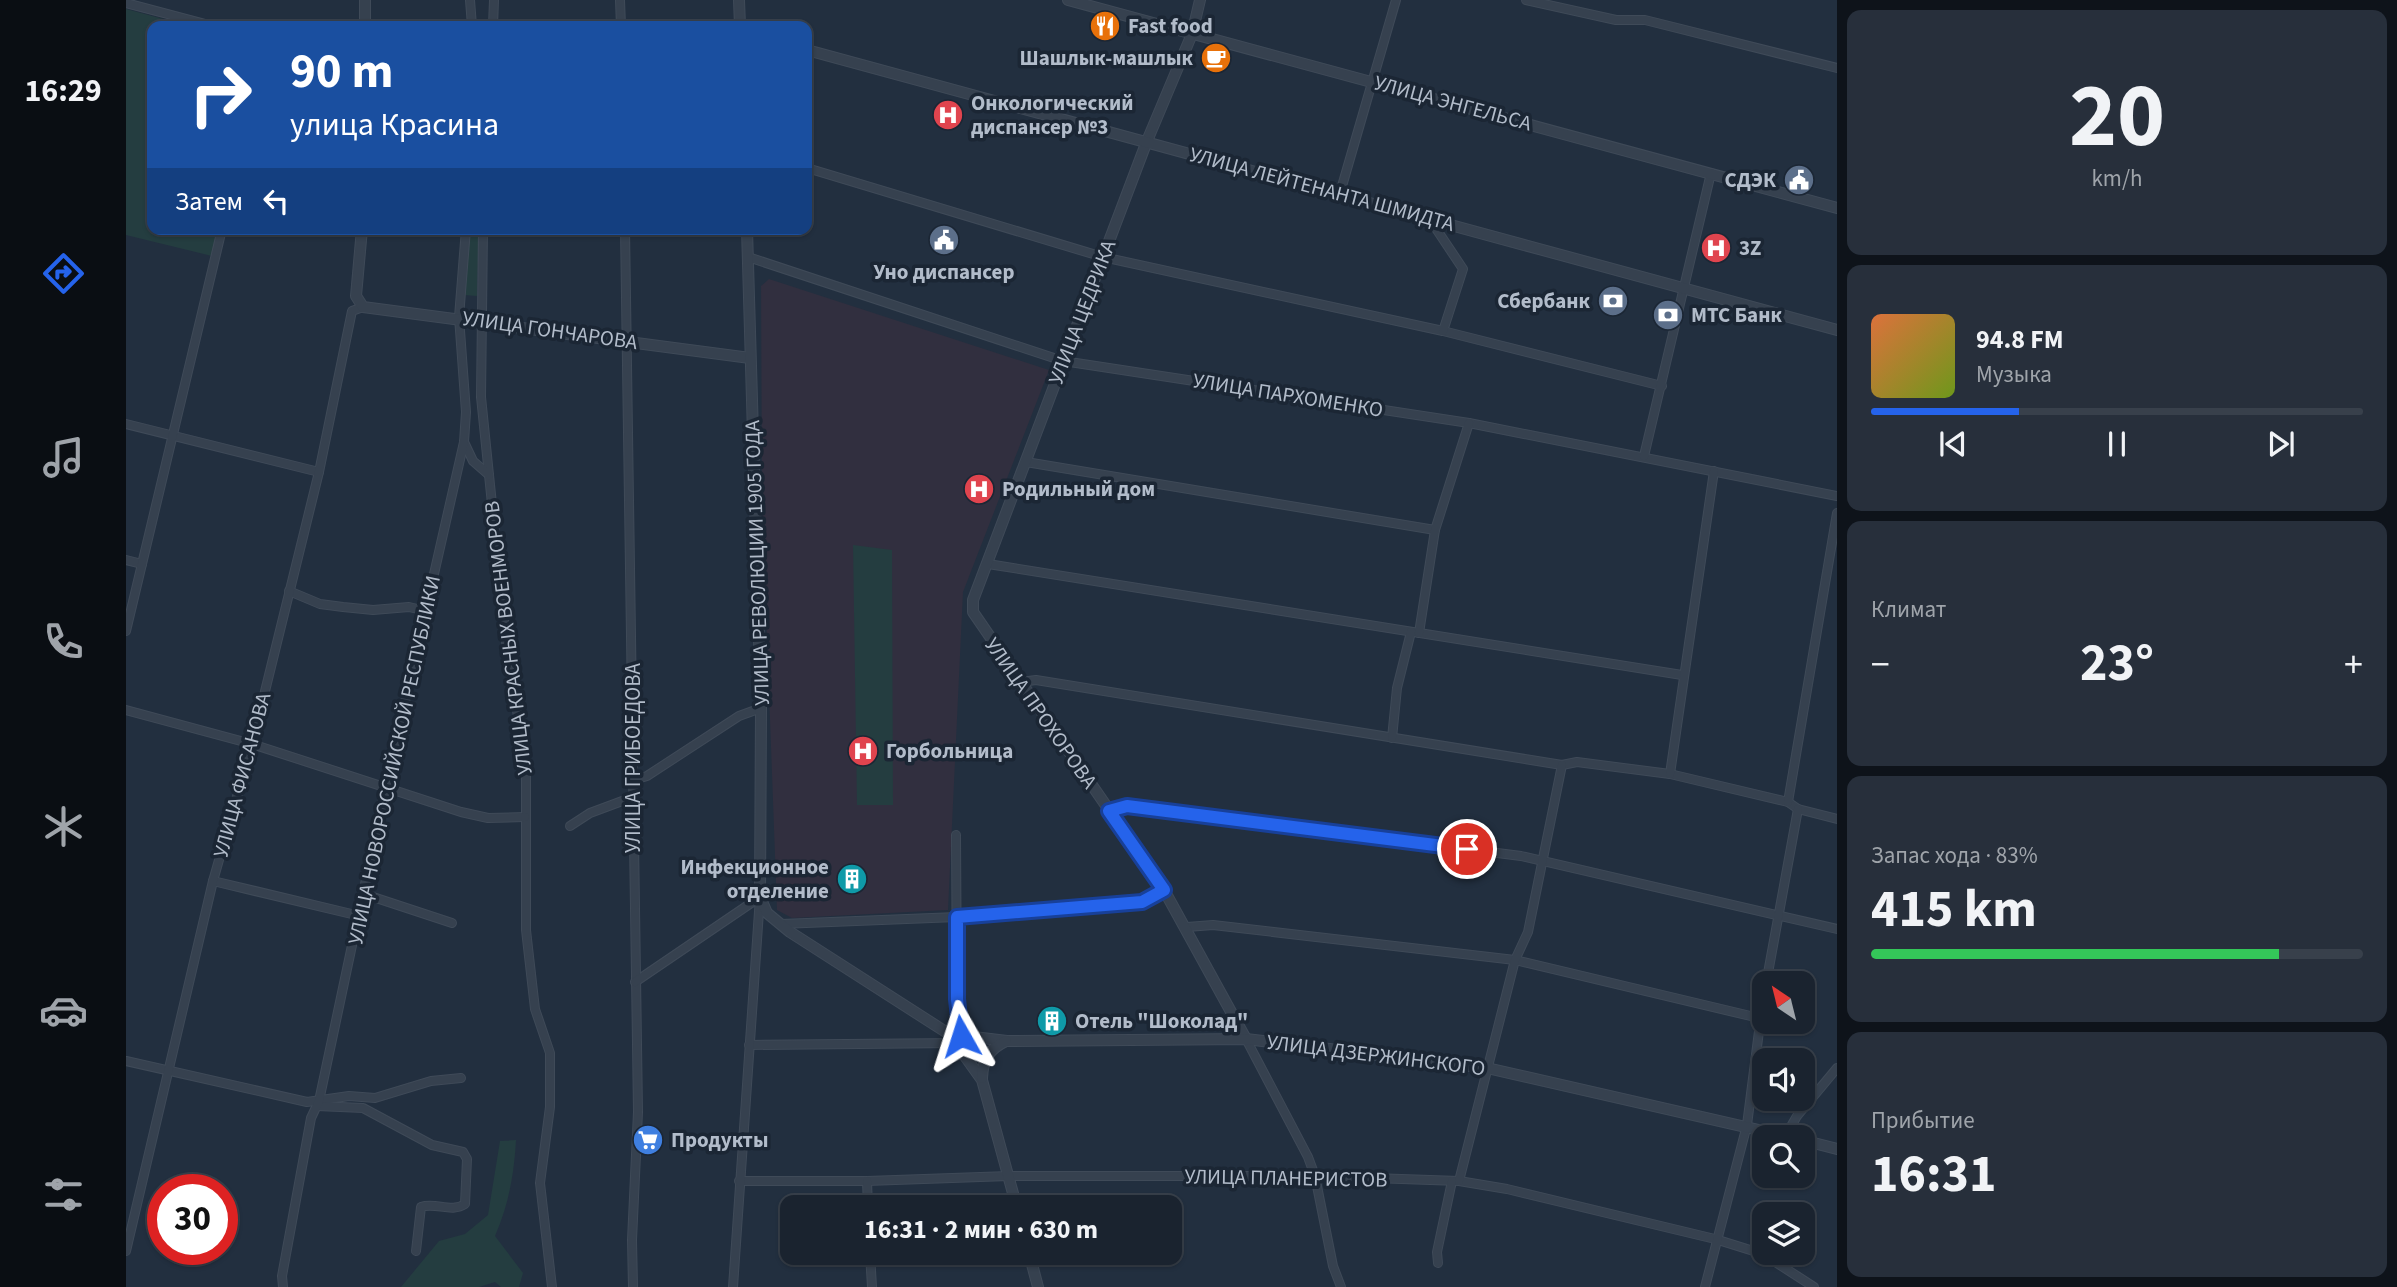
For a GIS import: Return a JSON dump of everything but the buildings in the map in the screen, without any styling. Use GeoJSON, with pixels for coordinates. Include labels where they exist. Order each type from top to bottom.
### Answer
{"type":"FeatureCollection","features":[{"type":"Feature","properties":{"kind":"street"},"geometry":{"type":"LineString","coordinates":[[365,0],[365,21]]}},
{"type":"Feature","properties":{"kind":"street"},"geometry":{"type":"LineString","coordinates":[[470,0],[472,21]]}},
{"type":"Feature","properties":{"kind":"street"},"geometry":{"type":"LineString","coordinates":[[493,21],[494,0]]}},
{"type":"Feature","properties":{"kind":"street"},"geometry":{"type":"LineString","coordinates":[[620,0],[621,21]]}},
{"type":"Feature","properties":{"kind":"street"},"geometry":{"type":"LineString","coordinates":[[739,0],[740,21]]}},
{"type":"Feature","properties":{"kind":"street","name":"УЛИЦА ЭНГЕЛЬСА"},"geometry":{"type":"LineString","coordinates":[[1068,0],[1837,208]]}},
{"type":"Feature","properties":{"kind":"street","name":"УЛИЦА ЦЕДРИКА"},"geometry":{"type":"LineString","coordinates":[[979,624],[973,612],[973,600],[1147,141],[1192,34],[1200,0]]}},
{"type":"Feature","properties":{"kind":"street"},"geometry":{"type":"LineString","coordinates":[[1340,193],[1396,0]]}},
{"type":"Feature","properties":{"kind":"street"},"geometry":{"type":"LineString","coordinates":[[1526,0],[1616,20],[1645,20],[1837,68]]}},
{"type":"Feature","properties":{"kind":"street"},"geometry":{"type":"LineString","coordinates":[[126,3],[194,21]]}},
{"type":"Feature","properties":{"kind":"street"},"geometry":{"type":"LineString","coordinates":[[740,13],[747,21]]}},
{"type":"Feature","properties":{"kind":"street","name":"УЛИЦА ЛЕЙТЕНАНТА ШМИДТА"},"geometry":{"type":"LineString","coordinates":[[812,51],[1837,330]]}},
{"type":"Feature","properties":{"kind":"street"},"geometry":{"type":"LineString","coordinates":[[812,170],[1103,257],[1443,331],[1662,386]]}},
{"type":"Feature","properties":{"kind":"street"},"geometry":{"type":"LineString","coordinates":[[1644,456],[1711,173]]}},
{"type":"Feature","properties":{"kind":"street"},"geometry":{"type":"LineString","coordinates":[[1429,218],[1463,269],[1443,331]]}},
{"type":"Feature","properties":{"kind":"street"},"geometry":{"type":"LineString","coordinates":[[126,631],[221,235]]}},
{"type":"Feature","properties":{"kind":"street"},"geometry":{"type":"LineString","coordinates":[[352,311],[363,307],[356,294],[361,235]]}},
{"type":"Feature","properties":{"kind":"street","name":"УЛИЦА НОВОРОССИЙСКОЙ РЕСПУБЛИКИ"},"geometry":{"type":"LineString","coordinates":[[283,1287],[282,1276],[311,1118],[318,1104],[386,785],[464,442],[466,412],[459,317],[466,235]]}},
{"type":"Feature","properties":{"kind":"street"},"geometry":{"type":"LineString","coordinates":[[479,321],[482,235]]}},
{"type":"Feature","properties":{"kind":"street","name":"УЛИЦА ГРИБОЕДОВА"},"geometry":{"type":"LineString","coordinates":[[625,235],[638,1112],[632,1240],[633,1287]]}},
{"type":"Feature","properties":{"kind":"street","name":"УЛИЦА РЕВОЛЮЦИИ 1905 ГОДА"},"geometry":{"type":"LineString","coordinates":[[733,1287],[760,900],[761,708],[747,235]]}},
{"type":"Feature","properties":{"kind":"street","name":"УЛИЦА ПАРХОМЕНКО"},"geometry":{"type":"LineString","coordinates":[[748,257],[1063,360],[1469,423],[1837,496]]}},
{"type":"Feature","properties":{"kind":"street","name":"УЛИЦА ФИСАНОВА"},"geometry":{"type":"LineString","coordinates":[[126,1251],[166,1070],[213,881],[252,744],[319,472],[356,294]]}},
{"type":"Feature","properties":{"kind":"street","name":"УЛИЦА ГОНЧАРОВА"},"geometry":{"type":"LineString","coordinates":[[363,307],[459,317],[750,358]]}},
{"type":"Feature","properties":{"kind":"street","name":"УЛИЦА КРАСНЫХ ВОЕНМОРОВ"},"geometry":{"type":"LineString","coordinates":[[479,321],[481,397],[508,660],[526,762],[526,930],[535,1009],[550,1053],[550,1107],[540,1183],[552,1287]]}},
{"type":"Feature","properties":{"kind":"street"},"geometry":{"type":"LineString","coordinates":[[1392,737],[1396,688],[1415,633],[1435,530],[1469,423]]}},
{"type":"Feature","properties":{"kind":"street"},"geometry":{"type":"LineString","coordinates":[[126,424],[319,472]]}},
{"type":"Feature","properties":{"kind":"street"},"geometry":{"type":"LineString","coordinates":[[464,442],[473,461],[489,475]]}},
{"type":"Feature","properties":{"kind":"street"},"geometry":{"type":"LineString","coordinates":[[1026,462],[1435,530]]}},
{"type":"Feature","properties":{"kind":"street"},"geometry":{"type":"LineString","coordinates":[[1670,774],[1682,676],[1714,471]]}},
{"type":"Feature","properties":{"kind":"street"},"geometry":{"type":"LineString","coordinates":[[1788,802],[1837,513]]}},
{"type":"Feature","properties":{"kind":"street"},"geometry":{"type":"LineString","coordinates":[[126,560],[142,564]]}},
{"type":"Feature","properties":{"kind":"street"},"geometry":{"type":"LineString","coordinates":[[988,564],[1682,676]]}},
{"type":"Feature","properties":{"kind":"street"},"geometry":{"type":"LineString","coordinates":[[289,591],[320,604],[373,610],[410,607],[426,611]]}},
{"type":"Feature","properties":{"kind":"street","name":"УЛИЦА ПРОХОРОВА"},"geometry":{"type":"LineString","coordinates":[[979,624],[1187,927],[1315,1176],[1341,1287]]}},
{"type":"Feature","properties":{"kind":"street"},"geometry":{"type":"LineString","coordinates":[[1021,682],[1036,680],[1562,765],[1577,762],[1670,774],[1788,802],[1798,809],[1837,819]]}},
{"type":"Feature","properties":{"kind":"street"},"geometry":{"type":"LineString","coordinates":[[634,780],[739,716],[761,708]]}},
{"type":"Feature","properties":{"kind":"street"},"geometry":{"type":"LineString","coordinates":[[126,710],[252,744],[386,785],[416,799],[470,814],[488,818],[525,817]]}},
{"type":"Feature","properties":{"kind":"street"},"geometry":{"type":"LineString","coordinates":[[1438,1263],[1437,1252],[1515,960],[1528,932],[1540,862],[1562,765]]}},
{"type":"Feature","properties":{"kind":"street"},"geometry":{"type":"LineString","coordinates":[[570,825],[590,813],[633,797]]}},
{"type":"Feature","properties":{"kind":"street"},"geometry":{"type":"LineString","coordinates":[[1109,811],[1127,806],[1521,856],[1837,929]]}},
{"type":"Feature","properties":{"kind":"street"},"geometry":{"type":"LineString","coordinates":[[1768,971],[1798,809]]}},
{"type":"Feature","properties":{"kind":"street"},"geometry":{"type":"LineString","coordinates":[[956,835],[959,1040],[982,1080],[1014,1195]]}},
{"type":"Feature","properties":{"kind":"street"},"geometry":{"type":"LineString","coordinates":[[213,881],[360,916]]}},
{"type":"Feature","properties":{"kind":"street"},"geometry":{"type":"LineString","coordinates":[[635,982],[760,900],[767,913],[781,924],[957,917],[1142,902],[1164,890]]}},
{"type":"Feature","properties":{"kind":"street"},"geometry":{"type":"LineString","coordinates":[[364,894],[453,923]]}},
{"type":"Feature","properties":{"kind":"street"},"geometry":{"type":"LineString","coordinates":[[741,911],[752,912],[759,924]]}},
{"type":"Feature","properties":{"kind":"street","name":"УЛИЦА ДЗЕРЖИНСКОГО"},"geometry":{"type":"LineString","coordinates":[[781,924],[959,1040]]}},
{"type":"Feature","properties":{"kind":"street"},"geometry":{"type":"LineString","coordinates":[[1187,927],[1213,925],[1283,932],[1515,960],[1752,1016]]}},
{"type":"Feature","properties":{"kind":"street"},"geometry":{"type":"LineString","coordinates":[[1210,1040],[1230,1028],[1229,1007]]}},
{"type":"Feature","properties":{"kind":"street"},"geometry":{"type":"LineString","coordinates":[[1705,1287],[1715,1239],[1747,1125],[1757,1034]]}},
{"type":"Feature","properties":{"kind":"street","name":"УЛИЦА ДЗЕРЖИНСКОГО"},"geometry":{"type":"LineString","coordinates":[[748,1045],[959,1040],[1246,1039],[1487,1068],[1752,1126]]}},
{"type":"Feature","properties":{"kind":"street"},"geometry":{"type":"LineString","coordinates":[[982,1080],[982,1066],[989,1052],[1007,1041]]}},
{"type":"Feature","properties":{"kind":"street"},"geometry":{"type":"LineString","coordinates":[[126,1061],[307,1102],[363,1108],[432,1145],[463,1152],[467,1159],[465,1205],[459,1208],[429,1205],[421,1208],[416,1251]]}},
{"type":"Feature","properties":{"kind":"street"},"geometry":{"type":"LineString","coordinates":[[1794,1125],[1797,1116],[1837,1068]]}},
{"type":"Feature","properties":{"kind":"street"},"geometry":{"type":"LineString","coordinates":[[318,1104],[349,1097],[375,1098],[431,1081],[461,1078]]}},
{"type":"Feature","properties":{"kind":"street"},"geometry":{"type":"LineString","coordinates":[[1815,1143],[1837,1149]]}},
{"type":"Feature","properties":{"kind":"street","name":"УЛИЦА ПЛАНЕРИСТОВ"},"geometry":{"type":"LineString","coordinates":[[739,1181],[867,1181],[1009,1176],[1315,1176],[1456,1181],[1507,1189],[1715,1239],[1763,1254],[1814,1287]]}},
{"type":"Feature","properties":{"kind":"street"},"geometry":{"type":"LineString","coordinates":[[867,1181],[868,1195]]}},
{"type":"Feature","properties":{"kind":"street"},"geometry":{"type":"LineString","coordinates":[[871,1265],[872,1287]]}},
{"type":"Feature","properties":{"kind":"street"},"geometry":{"type":"LineString","coordinates":[[1032,1265],[1038,1287]]}},
{"type":"Feature","properties":{"kind":"shaded area","name":"Горбольница"},"geometry":{"type":"Polygon","coordinates":[[[769,279],[1049,370],[963,592],[948,910],[792,918],[777,910],[762,501],[761,286],[769,279]]]}},
{"type":"Feature","properties":{"kind":"green space"},"geometry":{"type":"Polygon","coordinates":[[[126,9],[170,21],[147,21],[147,235],[217,235],[212,256],[126,235],[126,9]]]}},
{"type":"Feature","properties":{"kind":"green space"},"geometry":{"type":"Polygon","coordinates":[[[469,235],[479,235],[477,296],[464,295],[469,235]]]}},
{"type":"Feature","properties":{"kind":"green space"},"geometry":{"type":"Polygon","coordinates":[[[853,545],[892,550],[893,805],[857,805],[853,545]]]}},
{"type":"Feature","properties":{"kind":"green space"},"geometry":{"type":"Polygon","coordinates":[[[516,1140],[510,1189],[495,1236],[523,1273],[519,1287],[501,1287],[495,1282],[479,1287],[401,1287],[439,1241],[465,1234],[488,1215],[500,1141],[516,1140]]]}},
{"type":"Feature","properties":{"kind":"place","name":"Fast food"},"geometry":{"type":"Point","coordinates":[1105,26]}},
{"type":"Feature","properties":{"kind":"place","name":"Шашлык-машлык"},"geometry":{"type":"Point","coordinates":[1216,58]}},
{"type":"Feature","properties":{"kind":"place","name":"Онкологический диспансер №3"},"geometry":{"type":"Point","coordinates":[948,115]}},
{"type":"Feature","properties":{"kind":"place","name":"СДЭК"},"geometry":{"type":"Point","coordinates":[1799,180]}},
{"type":"Feature","properties":{"kind":"place","name":"Уно диспансер"},"geometry":{"type":"Point","coordinates":[944,240]}},
{"type":"Feature","properties":{"kind":"place","name":"3Z"},"geometry":{"type":"Point","coordinates":[1716,248]}},
{"type":"Feature","properties":{"kind":"place","name":"Сбербанк"},"geometry":{"type":"Point","coordinates":[1613,301]}},
{"type":"Feature","properties":{"kind":"place","name":"МТС Банк"},"geometry":{"type":"Point","coordinates":[1668,315]}},
{"type":"Feature","properties":{"kind":"place","name":"Родильный дом"},"geometry":{"type":"Point","coordinates":[979,489]}},
{"type":"Feature","properties":{"kind":"place","name":"Горбольница"},"geometry":{"type":"Point","coordinates":[863,751]}},
{"type":"Feature","properties":{"kind":"place","name":"Инфекционное отделение"},"geometry":{"type":"Point","coordinates":[852,879]}},
{"type":"Feature","properties":{"kind":"place","name":"Отель \"Шоколад\""},"geometry":{"type":"Point","coordinates":[1052,1021]}},
{"type":"Feature","properties":{"kind":"place","name":"Продукты"},"geometry":{"type":"Point","coordinates":[648,1140]}},
{"type":"Feature","properties":{"kind":"route"},"geometry":{"type":"LineString","coordinates":[[961,1036],[957,999],[957,917],[1142,902],[1164,890],[1109,811],[1127,806],[1467,849]]}}]}
